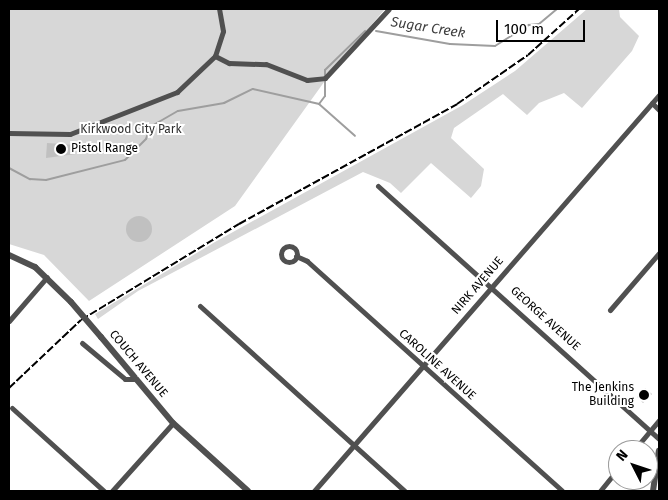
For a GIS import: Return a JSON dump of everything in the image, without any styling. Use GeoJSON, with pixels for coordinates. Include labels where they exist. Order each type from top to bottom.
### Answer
{"type":"FeatureCollection","features":[{"type":"Feature","properties":{"kind":"street"},"geometry":{"type":"LineString","coordinates":[[9,133],[70,134],[123,116],[177,92],[216,56],[223,32],[220,9]]}},
{"type":"Feature","properties":{"kind":"street"},"geometry":{"type":"LineString","coordinates":[[216,56],[229,63],[266,64],[307,80],[325,78],[389,9]]}},
{"type":"Feature","properties":{"kind":"street","name":"NIRK AVENUE"},"geometry":{"type":"LineString","coordinates":[[314,491],[423,366],[491,284],[659,95]]}},
{"type":"Feature","properties":{"kind":"street"},"geometry":{"type":"LineString","coordinates":[[652,103],[659,110]]}},
{"type":"Feature","properties":{"kind":"street","name":"GEORGE AVENUE"},"geometry":{"type":"LineString","coordinates":[[378,186],[491,284],[652,429],[659,438]]}},
{"type":"Feature","properties":{"kind":"street"},"geometry":{"type":"LineString","coordinates":[[610,310],[659,253]]}},
{"type":"Feature","properties":{"kind":"street","name":"COUCH AVENUE"},"geometry":{"type":"LineString","coordinates":[[9,255],[46,277],[71,302],[173,423],[248,491]]}},
{"type":"Feature","properties":{"kind":"street","name":"CAROLINE AVENUE"},"geometry":{"type":"LineString","coordinates":[[296,256],[307,261],[562,491]]}},
{"type":"Feature","properties":{"kind":"street"},"geometry":{"type":"LineString","coordinates":[[9,320],[46,277]]}},
{"type":"Feature","properties":{"kind":"street"},"geometry":{"type":"LineString","coordinates":[[200,306],[405,491]]}},
{"type":"Feature","properties":{"kind":"street"},"geometry":{"type":"LineString","coordinates":[[82,343],[125,379],[134,379]]}},
{"type":"Feature","properties":{"kind":"street"},"geometry":{"type":"LineString","coordinates":[[12,408],[104,491]]}},
{"type":"Feature","properties":{"kind":"street"},"geometry":{"type":"LineString","coordinates":[[643,440],[659,420]]}},
{"type":"Feature","properties":{"kind":"street"},"geometry":{"type":"LineString","coordinates":[[112,491],[173,423]]}},
{"type":"Feature","properties":{"kind":"street"},"geometry":{"type":"LineString","coordinates":[[653,491],[659,450]]}},
{"type":"Feature","properties":{"kind":"street"},"geometry":{"type":"LineString","coordinates":[[600,491],[608,481]]}},
{"type":"Feature","properties":{"kind":"green space","name":"Kirkwood City Park"},"geometry":{"type":"Polygon","coordinates":[[[9,9],[385,9],[332,71],[235,206],[89,301],[44,255],[9,244],[9,9]]]}},
{"type":"Feature","properties":{"kind":"green space"},"geometry":{"type":"Polygon","coordinates":[[[587,9],[619,9],[620,17],[639,36],[632,51],[582,108],[564,93],[539,103],[527,115],[503,94],[454,128],[451,138],[484,169],[481,186],[471,198],[431,163],[401,193],[390,183],[363,172],[138,291],[98,319],[95,314],[215,242],[463,105],[515,71],[587,9]]]}},
{"type":"Feature","properties":{"kind":"building","name":"Pistol Range"},"geometry":{"type":"Polygon","coordinates":[[[47,143],[76,145],[76,154],[46,158],[47,143]]]}},
{"type":"Feature","properties":{"kind":"building"},"geometry":{"type":"Polygon","coordinates":[[[139,216],[148,220],[152,229],[148,238],[139,242],[130,238],[126,229],[130,220],[139,216]]]}},
{"type":"Feature","properties":{"kind":"building","name":"The Jenkins Building"},"geometry":{"type":"Polygon","coordinates":[[[645,388],[652,394],[643,403],[637,397],[645,388]]]}},
{"type":"Feature","properties":{"kind":"waterway","name":"Sugar Creek"},"geometry":{"type":"LineString","coordinates":[[376,31],[450,44],[495,46],[529,25],[539,24],[557,9]]}},
{"type":"Feature","properties":{"kind":"waterway","name":"Sugar Creek"},"geometry":{"type":"LineString","coordinates":[[319,104],[325,96],[325,70],[365,31]]}},
{"type":"Feature","properties":{"kind":"waterway","name":"Sugar Creek"},"geometry":{"type":"LineString","coordinates":[[9,168],[30,179],[46,180],[125,160],[146,139],[150,127],[178,111],[224,103],[253,89],[319,104],[355,136]]}},
{"type":"Feature","properties":{"kind":"railway"},"geometry":{"type":"LineString","coordinates":[[9,388],[81,320],[239,224],[457,104],[528,55],[579,9]]}},
{"type":"Feature","properties":{"kind":"place","name":"Pistol Range"},"geometry":{"type":"Point","coordinates":[61,149]}},
{"type":"Feature","properties":{"kind":"place","name":"The Jenkins Building"},"geometry":{"type":"Point","coordinates":[644,395]}}]}
